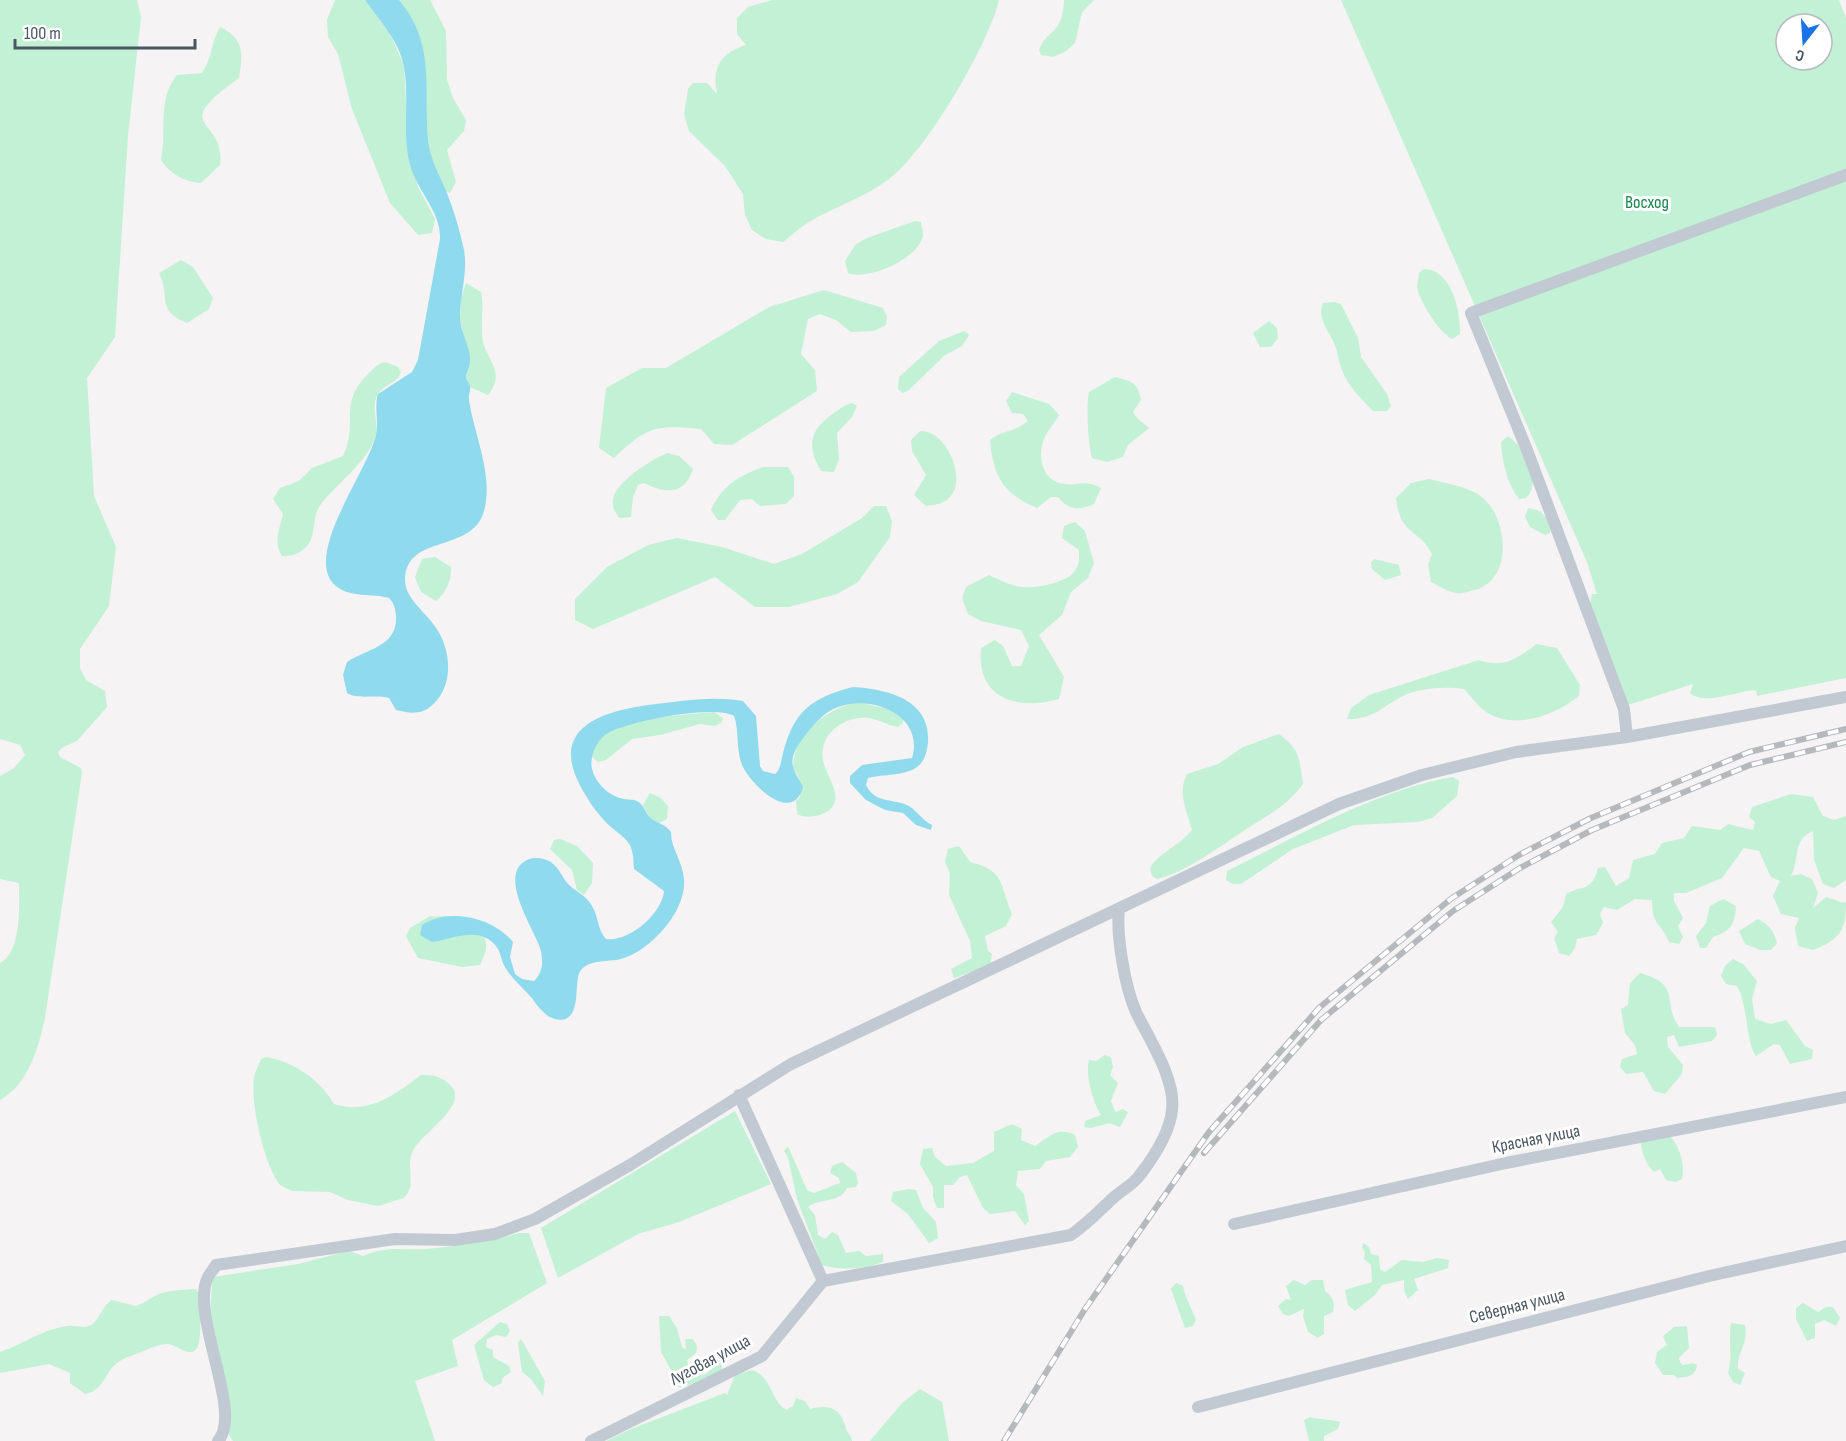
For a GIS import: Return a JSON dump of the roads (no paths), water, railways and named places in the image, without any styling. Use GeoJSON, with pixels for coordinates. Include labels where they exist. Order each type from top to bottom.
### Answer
{"type":"FeatureCollection","features":[{"type":"Feature","properties":{"kind":"street"},"geometry":{"type":"LineString","coordinates":[[1627,737],[1624,709],[1527,450],[1471,313],[1846,175]]}},
{"type":"Feature","properties":{"kind":"street"},"geometry":{"type":"LineString","coordinates":[[220,1440],[226,1420],[204,1300],[207,1278],[216,1266],[395,1239],[455,1240],[495,1234],[563,1205],[791,1064],[1339,804],[1422,775],[1515,752],[1627,737],[1846,697]]}},
{"type":"Feature","properties":{"kind":"street"},"geometry":{"type":"LineString","coordinates":[[738,1095],[823,1281],[1071,1234],[1095,1218],[1113,1198],[1129,1188],[1140,1175],[1164,1136],[1173,1110],[1171,1093],[1159,1056],[1135,1010],[1117,924],[1119,909]]}},
{"type":"Feature","properties":{"kind":"street","name":"Красная улица"},"geometry":{"type":"LineString","coordinates":[[1234,1224],[1506,1163],[1846,1097]]}},
{"type":"Feature","properties":{"kind":"street","name":"Северная улица"},"geometry":{"type":"LineString","coordinates":[[1198,1407],[1709,1276],[1846,1246]]}},
{"type":"Feature","properties":{"kind":"street","name":"Луговая улица"},"geometry":{"type":"LineString","coordinates":[[591,1441],[762,1356],[823,1281]]}},
{"type":"Feature","properties":{"kind":"water"},"geometry":{"type":"Polygon","coordinates":[[[365,0],[399,0],[411,17],[424,53],[429,147],[452,207],[464,250],[465,267],[460,323],[469,350],[470,363],[466,378],[470,386],[471,413],[487,484],[484,511],[477,524],[467,533],[416,555],[408,565],[405,580],[408,593],[440,635],[447,656],[448,668],[444,689],[438,699],[426,710],[414,713],[396,710],[389,698],[356,696],[347,693],[343,675],[347,662],[387,640],[395,626],[396,612],[389,598],[354,594],[342,590],[336,586],[327,573],[326,555],[331,535],[371,451],[376,435],[378,394],[412,372],[418,360],[440,239],[437,220],[415,177],[408,156],[406,80],[402,58],[388,32],[365,0]]]}},
{"type":"Feature","properties":{"kind":"water"},"geometry":{"type":"Polygon","coordinates":[[[853,687],[879,690],[904,699],[922,716],[927,727],[928,742],[922,762],[906,772],[868,778],[866,785],[879,798],[909,806],[915,810],[932,825],[931,830],[916,825],[903,813],[885,810],[866,800],[850,783],[850,776],[862,765],[912,758],[914,743],[911,730],[903,720],[879,706],[865,703],[838,707],[828,712],[815,724],[799,744],[794,755],[792,762],[803,787],[798,798],[791,802],[782,802],[773,798],[755,784],[748,775],[741,761],[734,716],[709,712],[671,715],[618,728],[608,733],[600,739],[591,764],[597,780],[604,788],[613,795],[640,803],[650,817],[671,832],[684,879],[680,903],[666,927],[646,946],[624,958],[596,962],[581,970],[574,1009],[570,1016],[555,1019],[542,1011],[508,971],[498,948],[482,936],[466,935],[432,942],[420,935],[422,925],[445,917],[458,916],[483,921],[513,942],[510,957],[515,974],[522,979],[534,981],[542,967],[541,951],[520,903],[515,876],[519,866],[534,858],[551,862],[568,884],[590,902],[606,939],[615,939],[634,931],[643,925],[657,909],[664,891],[634,869],[631,847],[601,817],[580,785],[571,759],[573,744],[580,731],[607,715],[640,706],[700,699],[743,701],[756,716],[760,766],[763,771],[775,774],[780,767],[787,739],[806,708],[826,696],[853,687]]]}},
{"type":"Feature","properties":{"kind":"railway"},"geometry":{"type":"LineString","coordinates":[[1004,1441],[1085,1309],[1209,1132],[1320,1007],[1452,898],[1519,855],[1591,818],[1749,752],[1846,729]]}},
{"type":"Feature","properties":{"kind":"railway"},"geometry":{"type":"LineString","coordinates":[[1204,1153],[1321,1020],[1453,911],[1520,868],[1592,830],[1750,765],[1846,742]]}},
{"type":"Feature","properties":{"kind":"park label","name":"Восход"},"geometry":{"type":"Point","coordinates":[1647,202]}}]}
